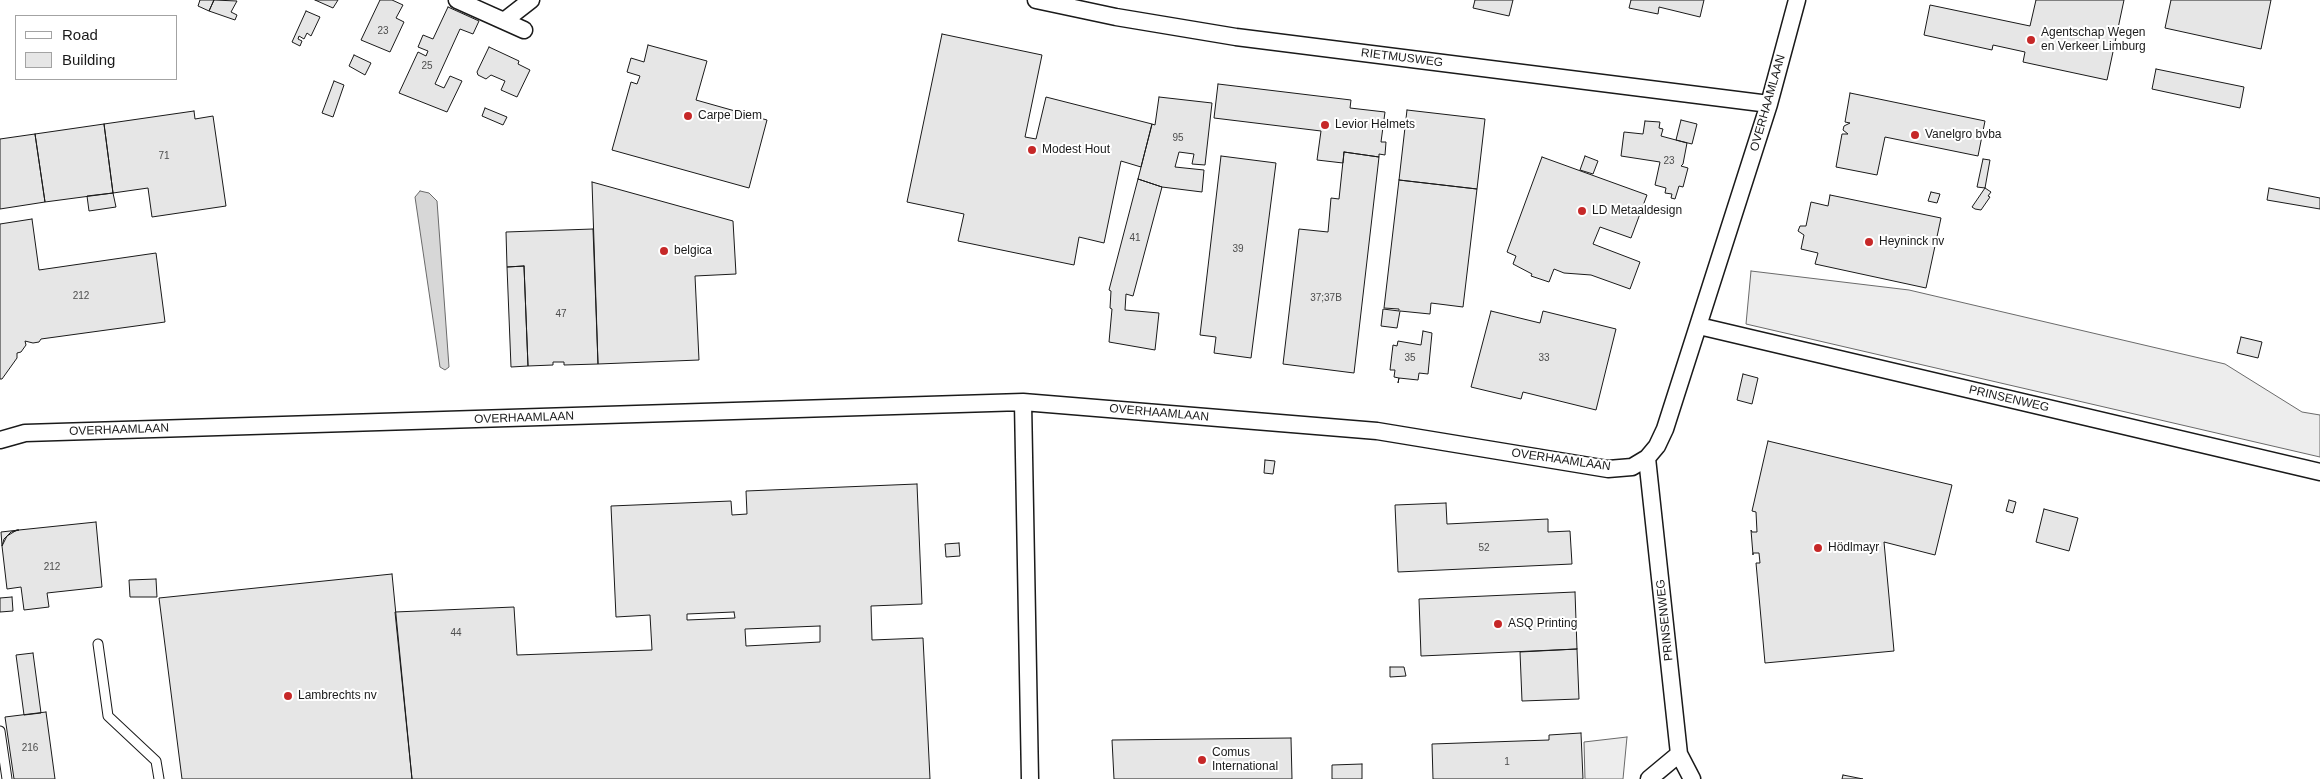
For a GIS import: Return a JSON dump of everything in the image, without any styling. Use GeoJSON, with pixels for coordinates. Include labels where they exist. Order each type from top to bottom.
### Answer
{"type":"FeatureCollection","features":[{"type":"Feature","properties":{"kind":"street"},"geometry":{"type":"LineString","coordinates":[[457,0],[524,30]]}},
{"type":"Feature","properties":{"kind":"street"},"geometry":{"type":"LineString","coordinates":[[504,21],[531,0]]}},
{"type":"Feature","properties":{"kind":"street","name":"RIETMUSWEG"},"geometry":{"type":"LineString","coordinates":[[1036,0],[1116,17],[1236,37],[1769,104]]}},
{"type":"Feature","properties":{"kind":"street","name":"OVERHAAMLAAN"},"geometry":{"type":"LineString","coordinates":[[0,440],[25,433],[1023,402],[1377,431],[1608,469],[1632,467],[1647,458],[1658,446],[1665,429],[1769,104],[1797,0]]}},
{"type":"Feature","properties":{"kind":"street","name":"PRINSENWEG"},"geometry":{"type":"LineString","coordinates":[[1698,326],[2320,472]]}},
{"type":"Feature","properties":{"kind":"street"},"geometry":{"type":"LineString","coordinates":[[1023,402],[1030,779]]}},
{"type":"Feature","properties":{"kind":"street","name":"OVERHAAMLAAN"},"geometry":{"type":"LineString","coordinates":[[0,427],[25,433]]}},
{"type":"Feature","properties":{"kind":"street","name":"PRINSENWEG"},"geometry":{"type":"LineString","coordinates":[[1647,458],[1679,754],[1692,779]]}},
{"type":"Feature","properties":{"kind":"street"},"geometry":{"type":"LineString","coordinates":[[1649,779],[1679,754]]}},
{"type":"Feature","properties":{"kind":"lane"},"geometry":{"type":"LineString","coordinates":[[98,644],[108,716],[156,761],[159,779]]}},
{"type":"Feature","properties":{"kind":"lane"},"geometry":{"type":"LineString","coordinates":[[0,731],[7,779]]}},
{"type":"Feature","properties":{"kind":"shaded area"},"geometry":{"type":"Polygon","coordinates":[[[420,191],[429,193],[437,201],[449,367],[445,370],[440,367],[415,197],[420,191]]]}},
{"type":"Feature","properties":{"kind":"shaded area"},"geometry":{"type":"Polygon","coordinates":[[[1751,271],[1909,290],[2225,364],[2302,412],[2320,415],[2320,457],[1746,324],[1751,271]]]}},
{"type":"Feature","properties":{"kind":"shaded area"},"geometry":{"type":"Polygon","coordinates":[[[1627,737],[1623,779],[1585,779],[1584,742],[1627,737]]]}},
{"type":"Feature","properties":{"kind":"building"},"geometry":{"type":"Polygon","coordinates":[[[200,0],[214,0],[209,11],[198,6],[200,0]]]}},
{"type":"Feature","properties":{"kind":"building"},"geometry":{"type":"Polygon","coordinates":[[[214,0],[237,1],[231,12],[237,15],[235,20],[209,11],[214,0]]]}},
{"type":"Feature","properties":{"kind":"building"},"geometry":{"type":"Polygon","coordinates":[[[315,0],[338,0],[333,8],[315,0]]]}},
{"type":"Feature","properties":{"kind":"building"},"geometry":{"type":"Polygon","coordinates":[[[380,0],[392,0],[403,5],[396,18],[404,22],[390,52],[361,40],[380,0]]]}},
{"type":"Feature","properties":{"kind":"building"},"geometry":{"type":"Polygon","coordinates":[[[1475,0],[1513,0],[1509,16],[1473,8],[1475,0]]]}},
{"type":"Feature","properties":{"kind":"building"},"geometry":{"type":"Polygon","coordinates":[[[1631,0],[1704,0],[1700,17],[1659,7],[1658,14],[1629,8],[1631,0]]]}},
{"type":"Feature","properties":{"kind":"building","name":"Agentschap Wegen en Verkeer Limburg"},"geometry":{"type":"Polygon","coordinates":[[[2036,0],[2124,0],[2107,80],[2023,62],[2025,52],[1993,45],[1992,50],[1924,35],[1930,5],[2030,26],[2036,0]]]}},
{"type":"Feature","properties":{"kind":"building"},"geometry":{"type":"Polygon","coordinates":[[[2171,0],[2271,0],[2261,49],[2165,28],[2171,0]]]}},
{"type":"Feature","properties":{"kind":"building"},"geometry":{"type":"Polygon","coordinates":[[[448,7],[479,21],[473,34],[460,29],[435,84],[444,88],[450,76],[462,81],[447,112],[399,93],[418,52],[426,56],[428,51],[418,47],[423,35],[433,39],[448,7]]]}},
{"type":"Feature","properties":{"kind":"building"},"geometry":{"type":"Polygon","coordinates":[[[306,11],[320,17],[311,36],[307,33],[304,39],[299,36],[298,39],[302,41],[300,46],[292,42],[306,11]]]}},
{"type":"Feature","properties":{"kind":"building","name":"Modest Hout"},"geometry":{"type":"Polygon","coordinates":[[[942,34],[1042,55],[1025,137],[1036,139],[1046,97],[1152,124],[1141,167],[1121,161],[1104,243],[1079,237],[1074,265],[958,241],[964,214],[907,202],[942,34]]]}},
{"type":"Feature","properties":{"kind":"building","name":"Carpe Diem"},"geometry":{"type":"Polygon","coordinates":[[[648,45],[707,61],[696,100],[767,120],[749,188],[612,150],[631,82],[637,84],[640,76],[627,72],[631,58],[644,62],[648,45]]]}},
{"type":"Feature","properties":{"kind":"building"},"geometry":{"type":"Polygon","coordinates":[[[489,47],[519,61],[518,64],[530,70],[517,97],[501,90],[505,81],[491,75],[486,79],[478,75],[477,72],[489,47]]]}},
{"type":"Feature","properties":{"kind":"building"},"geometry":{"type":"Polygon","coordinates":[[[354,55],[371,63],[365,75],[349,66],[354,55]]]}},
{"type":"Feature","properties":{"kind":"building"},"geometry":{"type":"Polygon","coordinates":[[[2156,69],[2244,87],[2240,108],[2152,89],[2156,69]]]}},
{"type":"Feature","properties":{"kind":"building"},"geometry":{"type":"Polygon","coordinates":[[[334,81],[344,85],[333,117],[322,113],[334,81]]]}},
{"type":"Feature","properties":{"kind":"building","name":"Levior Helmets"},"geometry":{"type":"Polygon","coordinates":[[[1218,84],[1351,100],[1350,108],[1385,112],[1381,142],[1386,142],[1385,155],[1379,154],[1379,157],[1344,152],[1343,163],[1317,160],[1321,131],[1214,118],[1218,84]]]}},
{"type":"Feature","properties":{"kind":"building","name":"Vanelgro bvba"},"geometry":{"type":"Polygon","coordinates":[[[1850,93],[1985,121],[1978,156],[1885,137],[1877,175],[1836,167],[1842,134],[1848,134],[1843,130],[1844,126],[1850,123],[1845,122],[1850,93]]]}},
{"type":"Feature","properties":{"kind":"building"},"geometry":{"type":"Polygon","coordinates":[[[1159,97],[1212,103],[1205,165],[1192,164],[1194,154],[1179,152],[1175,167],[1204,170],[1202,192],[1162,187],[1138,179],[1152,124],[1155,125],[1159,97]]]}},
{"type":"Feature","properties":{"kind":"building"},"geometry":{"type":"Polygon","coordinates":[[[485,108],[507,117],[503,125],[482,116],[485,108]]]}},
{"type":"Feature","properties":{"kind":"building"},"geometry":{"type":"Polygon","coordinates":[[[1407,110],[1485,119],[1477,189],[1399,180],[1407,110]]]}},
{"type":"Feature","properties":{"kind":"building"},"geometry":{"type":"Polygon","coordinates":[[[194,111],[195,119],[213,116],[226,206],[152,217],[148,188],[113,193],[104,124],[194,111]]]}},
{"type":"Feature","properties":{"kind":"building"},"geometry":{"type":"Polygon","coordinates":[[[1681,120],[1697,124],[1692,144],[1676,140],[1681,120]]]}},
{"type":"Feature","properties":{"kind":"building"},"geometry":{"type":"Polygon","coordinates":[[[1645,121],[1660,122],[1659,128],[1663,129],[1661,136],[1687,143],[1681,166],[1688,168],[1683,187],[1679,186],[1675,199],[1671,198],[1672,194],[1665,193],[1666,188],[1655,185],[1660,162],[1621,156],[1624,132],[1643,134],[1645,121]]]}},
{"type":"Feature","properties":{"kind":"building"},"geometry":{"type":"Polygon","coordinates":[[[104,124],[113,193],[45,202],[35,134],[104,124]]]}},
{"type":"Feature","properties":{"kind":"building"},"geometry":{"type":"Polygon","coordinates":[[[35,134],[45,202],[0,209],[0,139],[35,134]]]}},
{"type":"Feature","properties":{"kind":"building"},"geometry":{"type":"Polygon","coordinates":[[[1344,152],[1379,157],[1354,373],[1283,364],[1299,229],[1328,232],[1331,198],[1339,199],[1344,152]]]}},
{"type":"Feature","properties":{"kind":"building"},"geometry":{"type":"Polygon","coordinates":[[[1221,156],[1276,163],[1251,358],[1214,353],[1216,337],[1200,335],[1221,156]]]}},
{"type":"Feature","properties":{"kind":"building"},"geometry":{"type":"Polygon","coordinates":[[[1585,156],[1598,161],[1593,174],[1580,170],[1585,156]]]}},
{"type":"Feature","properties":{"kind":"building","name":"LD Metaaldesign"},"geometry":{"type":"Polygon","coordinates":[[[1542,157],[1647,195],[1631,238],[1600,227],[1593,244],[1640,262],[1630,289],[1591,275],[1564,273],[1554,269],[1549,282],[1531,276],[1532,274],[1513,264],[1516,256],[1507,252],[1542,157]]]}},
{"type":"Feature","properties":{"kind":"building"},"geometry":{"type":"Polygon","coordinates":[[[1983,159],[1990,160],[1985,188],[1977,187],[1983,159]]]}},
{"type":"Feature","properties":{"kind":"building"},"geometry":{"type":"Polygon","coordinates":[[[1138,179],[1162,187],[1133,296],[1126,294],[1125,310],[1159,313],[1155,350],[1109,342],[1112,309],[1110,308],[1111,291],[1109,290],[1138,179]]]}},
{"type":"Feature","properties":{"kind":"building"},"geometry":{"type":"Polygon","coordinates":[[[1399,180],[1477,189],[1463,307],[1431,303],[1430,314],[1400,311],[1397,328],[1381,326],[1383,309],[1399,311],[1399,309],[1384,308],[1399,180]]]}},
{"type":"Feature","properties":{"kind":"building","name":"belgica"},"geometry":{"type":"Polygon","coordinates":[[[592,182],[733,221],[736,274],[695,276],[699,360],[598,364],[592,182]]]}},
{"type":"Feature","properties":{"kind":"building"},"geometry":{"type":"Polygon","coordinates":[[[1985,188],[1991,192],[1988,196],[1990,197],[1981,210],[1975,209],[1972,207],[1985,188]]]}},
{"type":"Feature","properties":{"kind":"building"},"geometry":{"type":"Polygon","coordinates":[[[2269,188],[2320,198],[2320,209],[2267,200],[2269,188]]]}},
{"type":"Feature","properties":{"kind":"building"},"geometry":{"type":"Polygon","coordinates":[[[1931,192],[1940,194],[1937,203],[1928,201],[1931,192]]]}},
{"type":"Feature","properties":{"kind":"building"},"geometry":{"type":"Polygon","coordinates":[[[113,193],[116,207],[89,211],[87,196],[113,193]]]}},
{"type":"Feature","properties":{"kind":"building","name":"Heyninck nv"},"geometry":{"type":"Polygon","coordinates":[[[1830,195],[1941,218],[1926,288],[1815,264],[1818,253],[1801,249],[1804,235],[1798,231],[1800,226],[1806,226],[1811,202],[1828,206],[1830,195]]]}},
{"type":"Feature","properties":{"kind":"building"},"geometry":{"type":"Polygon","coordinates":[[[32,219],[39,270],[156,253],[165,322],[41,339],[39,342],[33,343],[25,341],[26,345],[21,352],[17,353],[17,358],[2,379],[0,379],[0,224],[32,219]]]}},
{"type":"Feature","properties":{"kind":"building"},"geometry":{"type":"Polygon","coordinates":[[[593,229],[598,364],[564,365],[564,362],[553,362],[553,365],[528,366],[524,266],[507,267],[506,232],[593,229]]]}},
{"type":"Feature","properties":{"kind":"building"},"geometry":{"type":"Polygon","coordinates":[[[524,266],[528,366],[511,367],[507,267],[524,266]]]}},
{"type":"Feature","properties":{"kind":"building"},"geometry":{"type":"Polygon","coordinates":[[[1491,311],[1540,323],[1543,311],[1616,329],[1596,410],[1523,392],[1521,399],[1471,387],[1491,311]]]}},
{"type":"Feature","properties":{"kind":"building"},"geometry":{"type":"Polygon","coordinates":[[[1423,331],[1432,333],[1428,374],[1419,373],[1418,380],[1394,377],[1395,370],[1390,370],[1393,345],[1397,346],[1398,341],[1421,345],[1423,331]]]}},
{"type":"Feature","properties":{"kind":"building"},"geometry":{"type":"Polygon","coordinates":[[[2241,337],[2262,342],[2258,358],[2237,353],[2241,337]]]}},
{"type":"Feature","properties":{"kind":"building"},"geometry":{"type":"Polygon","coordinates":[[[1743,374],[1758,378],[1752,404],[1737,400],[1743,374]]]}},
{"type":"Feature","properties":{"kind":"building","name":"Hödlmayr"},"geometry":{"type":"Polygon","coordinates":[[[1768,441],[1952,485],[1935,555],[1884,542],[1894,651],[1765,663],[1756,563],[1760,563],[1759,553],[1753,553],[1753,555],[1751,530],[1752,532],[1757,532],[1756,512],[1752,511],[1768,441]]]}},
{"type":"Feature","properties":{"kind":"building"},"geometry":{"type":"Polygon","coordinates":[[[1265,460],[1275,461],[1273,474],[1264,473],[1265,460]]]}},
{"type":"Feature","properties":{"kind":"building"},"geometry":{"type":"Polygon","coordinates":[[[917,484],[922,604],[871,606],[872,640],[923,638],[930,779],[412,779],[395,612],[514,607],[517,655],[652,650],[650,615],[616,617],[611,506],[731,501],[732,515],[747,514],[746,491],[917,484]],[[734,612],[687,614],[687,620],[735,618],[734,612]],[[820,626],[745,629],[746,646],[820,642],[820,626]]]}},
{"type":"Feature","properties":{"kind":"building"},"geometry":{"type":"Polygon","coordinates":[[[2009,500],[2016,502],[2013,513],[2006,511],[2009,500]]]}},
{"type":"Feature","properties":{"kind":"building"},"geometry":{"type":"Polygon","coordinates":[[[1446,503],[1447,524],[1548,519],[1548,532],[1570,531],[1572,564],[1398,572],[1395,505],[1446,503]]]}},
{"type":"Feature","properties":{"kind":"building"},"geometry":{"type":"Polygon","coordinates":[[[2044,509],[2078,518],[2069,551],[2036,542],[2044,509]]]}},
{"type":"Feature","properties":{"kind":"building"},"geometry":{"type":"Polygon","coordinates":[[[96,522],[102,587],[47,593],[49,607],[24,610],[21,587],[7,589],[2,546],[4,539],[11,532],[19,530],[96,522]]]}},
{"type":"Feature","properties":{"kind":"building"},"geometry":{"type":"Polygon","coordinates":[[[17,530],[7,536],[2,546],[1,532],[17,530]]]}},
{"type":"Feature","properties":{"kind":"building"},"geometry":{"type":"Polygon","coordinates":[[[959,543],[960,556],[946,557],[945,544],[959,543]]]}},
{"type":"Feature","properties":{"kind":"building","name":"Lambrechts nv"},"geometry":{"type":"Polygon","coordinates":[[[392,574],[412,779],[182,779],[159,598],[392,574]]]}},
{"type":"Feature","properties":{"kind":"building"},"geometry":{"type":"Polygon","coordinates":[[[156,579],[157,597],[130,597],[129,580],[156,579]]]}},
{"type":"Feature","properties":{"kind":"building","name":"ASQ Printing"},"geometry":{"type":"Polygon","coordinates":[[[1575,592],[1577,649],[1421,656],[1419,599],[1575,592]]]}},
{"type":"Feature","properties":{"kind":"building"},"geometry":{"type":"Polygon","coordinates":[[[12,597],[13,611],[0,612],[0,598],[12,597]]]}},
{"type":"Feature","properties":{"kind":"building"},"geometry":{"type":"Polygon","coordinates":[[[1577,649],[1579,699],[1522,701],[1520,652],[1577,649]]]}},
{"type":"Feature","properties":{"kind":"building"},"geometry":{"type":"Polygon","coordinates":[[[33,653],[41,713],[24,715],[16,655],[33,653]]]}},
{"type":"Feature","properties":{"kind":"building"},"geometry":{"type":"Polygon","coordinates":[[[1390,667],[1404,667],[1406,676],[1390,677],[1390,667]]]}},
{"type":"Feature","properties":{"kind":"building"},"geometry":{"type":"Polygon","coordinates":[[[46,712],[55,779],[14,779],[5,717],[46,712]]]}},
{"type":"Feature","properties":{"kind":"building"},"geometry":{"type":"Polygon","coordinates":[[[1581,733],[1583,779],[1433,779],[1432,744],[1549,740],[1549,735],[1581,733]]]}},
{"type":"Feature","properties":{"kind":"building","name":"Comus International"},"geometry":{"type":"Polygon","coordinates":[[[1291,738],[1292,779],[1114,779],[1112,740],[1291,738]]]}},
{"type":"Feature","properties":{"kind":"building"},"geometry":{"type":"Polygon","coordinates":[[[1362,764],[1362,779],[1332,779],[1332,765],[1362,764]]]}},
{"type":"Feature","properties":{"kind":"building"},"geometry":{"type":"Polygon","coordinates":[[[1843,775],[1863,779],[1842,779],[1843,775]]]}},
{"type":"Feature","properties":{"kind":"place","name":"Agentschap Wegen en Verkeer Limburg"},"geometry":{"type":"Point","coordinates":[2031,40]}},
{"type":"Feature","properties":{"kind":"place","name":"Carpe Diem"},"geometry":{"type":"Point","coordinates":[688,116]}},
{"type":"Feature","properties":{"kind":"place","name":"Levior Helmets"},"geometry":{"type":"Point","coordinates":[1325,125]}},
{"type":"Feature","properties":{"kind":"place","name":"Vanelgro bvba"},"geometry":{"type":"Point","coordinates":[1915,135]}},
{"type":"Feature","properties":{"kind":"place","name":"Modest Hout"},"geometry":{"type":"Point","coordinates":[1032,150]}},
{"type":"Feature","properties":{"kind":"place","name":"LD Metaaldesign"},"geometry":{"type":"Point","coordinates":[1582,211]}},
{"type":"Feature","properties":{"kind":"place","name":"Heyninck nv"},"geometry":{"type":"Point","coordinates":[1869,242]}},
{"type":"Feature","properties":{"kind":"place","name":"belgica"},"geometry":{"type":"Point","coordinates":[664,251]}},
{"type":"Feature","properties":{"kind":"place","name":"Hödlmayr"},"geometry":{"type":"Point","coordinates":[1818,548]}},
{"type":"Feature","properties":{"kind":"place","name":"ASQ Printing"},"geometry":{"type":"Point","coordinates":[1498,624]}},
{"type":"Feature","properties":{"kind":"place","name":"Lambrechts nv"},"geometry":{"type":"Point","coordinates":[288,696]}},
{"type":"Feature","properties":{"kind":"place","name":"Comus International"},"geometry":{"type":"Point","coordinates":[1202,760]}}]}
